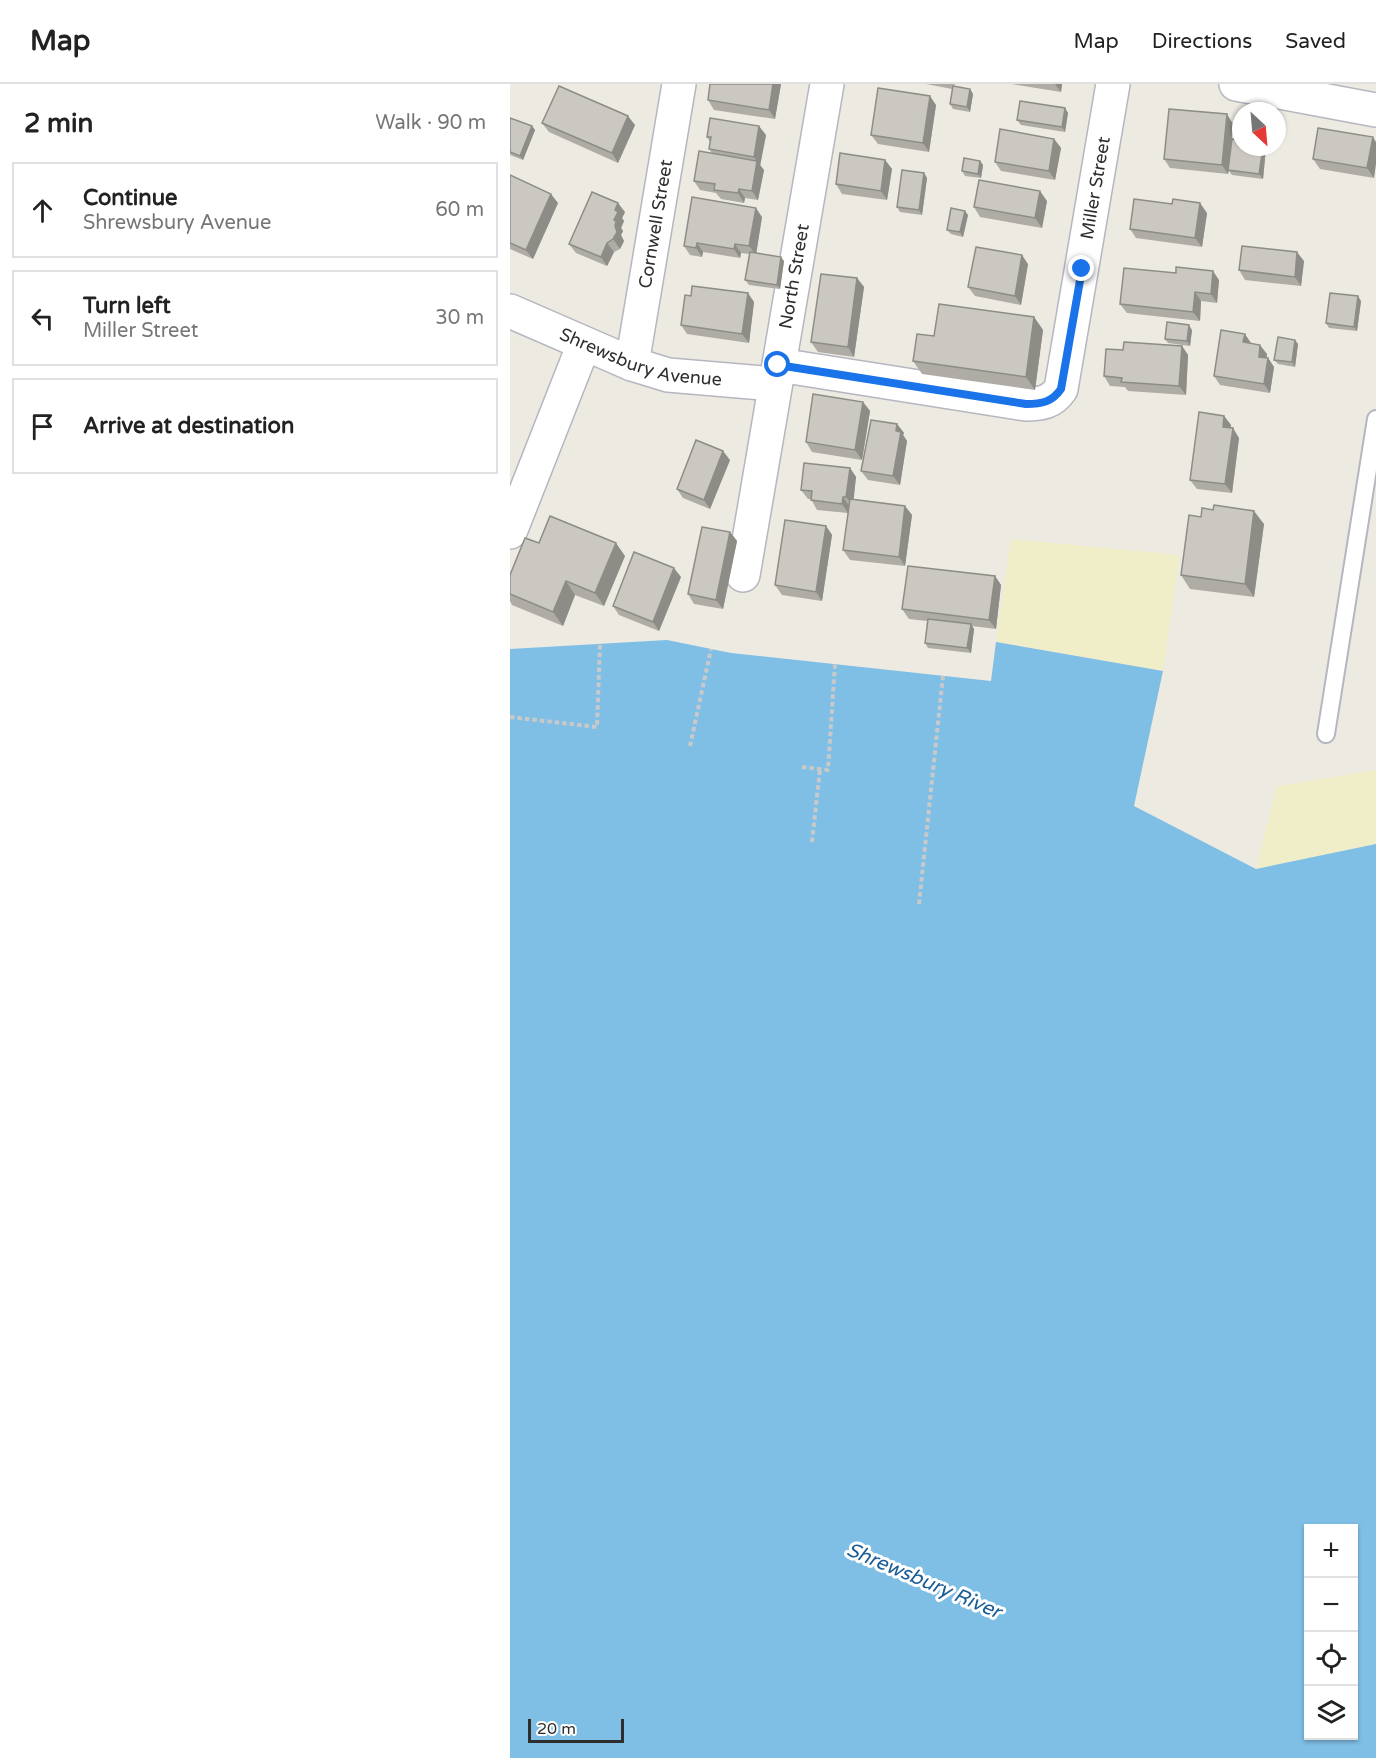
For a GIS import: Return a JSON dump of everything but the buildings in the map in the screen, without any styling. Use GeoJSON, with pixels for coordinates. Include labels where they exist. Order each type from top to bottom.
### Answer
{"type":"FeatureCollection","features":[{"type":"Feature","properties":{"kind":"street","name":"Cornwell Street"},"geometry":{"type":"LineString","coordinates":[[632,364],[679,84]]}},
{"type":"Feature","properties":{"kind":"street","name":"North Street"},"geometry":{"type":"LineString","coordinates":[[743,575],[827,84]]}},
{"type":"Feature","properties":{"kind":"street","name":"Miller Street"},"geometry":{"type":"LineString","coordinates":[[1056,397],[1061,389],[1113,84]]}},
{"type":"Feature","properties":{"kind":"street"},"geometry":{"type":"LineString","coordinates":[[1236,84],[1376,110]]}},
{"type":"Feature","properties":{"kind":"street","name":"Shrewsbury Avenue"},"geometry":{"type":"LineString","coordinates":[[510,311],[632,364],[668,375],[777,375],[1026,404],[1043,404],[1056,397]]}},
{"type":"Feature","properties":{"kind":"street"},"geometry":{"type":"LineString","coordinates":[[510,532],[584,344]]}},
{"type":"Feature","properties":{"kind":"lane"},"geometry":{"type":"LineString","coordinates":[[1326,734],[1376,419]]}},
{"type":"Feature","properties":{"kind":"path"},"geometry":{"type":"LineString","coordinates":[[510,717],[597,727],[600,644]]}},
{"type":"Feature","properties":{"kind":"path"},"geometry":{"type":"LineString","coordinates":[[690,746],[711,649]]}},
{"type":"Feature","properties":{"kind":"path"},"geometry":{"type":"LineString","coordinates":[[802,767],[828,770],[835,664]]}},
{"type":"Feature","properties":{"kind":"path"},"geometry":{"type":"LineString","coordinates":[[919,904],[944,676]]}},
{"type":"Feature","properties":{"kind":"path"},"geometry":{"type":"LineString","coordinates":[[812,842],[820,769]]}},
{"type":"Feature","properties":{"kind":"sand"},"geometry":{"type":"Polygon","coordinates":[[[1011,539],[1180,555],[1163,671],[996,642],[1011,539]]]}},
{"type":"Feature","properties":{"kind":"sand"},"geometry":{"type":"Polygon","coordinates":[[[1376,770],[1376,844],[1256,869],[1277,786],[1376,770]]]}},
{"type":"Feature","properties":{"kind":"water","name":"Shrewsbury River"},"geometry":{"type":"Polygon","coordinates":[[[667,640],[731,653],[991,681],[996,642],[1163,671],[1134,806],[1256,869],[1376,844],[1376,1758],[510,1758],[510,649],[667,640]]]}},
{"type":"Feature","properties":{"kind":"route"},"geometry":{"type":"LineString","coordinates":[[778,365],[1026,404],[1043,404],[1056,397],[1061,389],[1082,269]]}}]}
